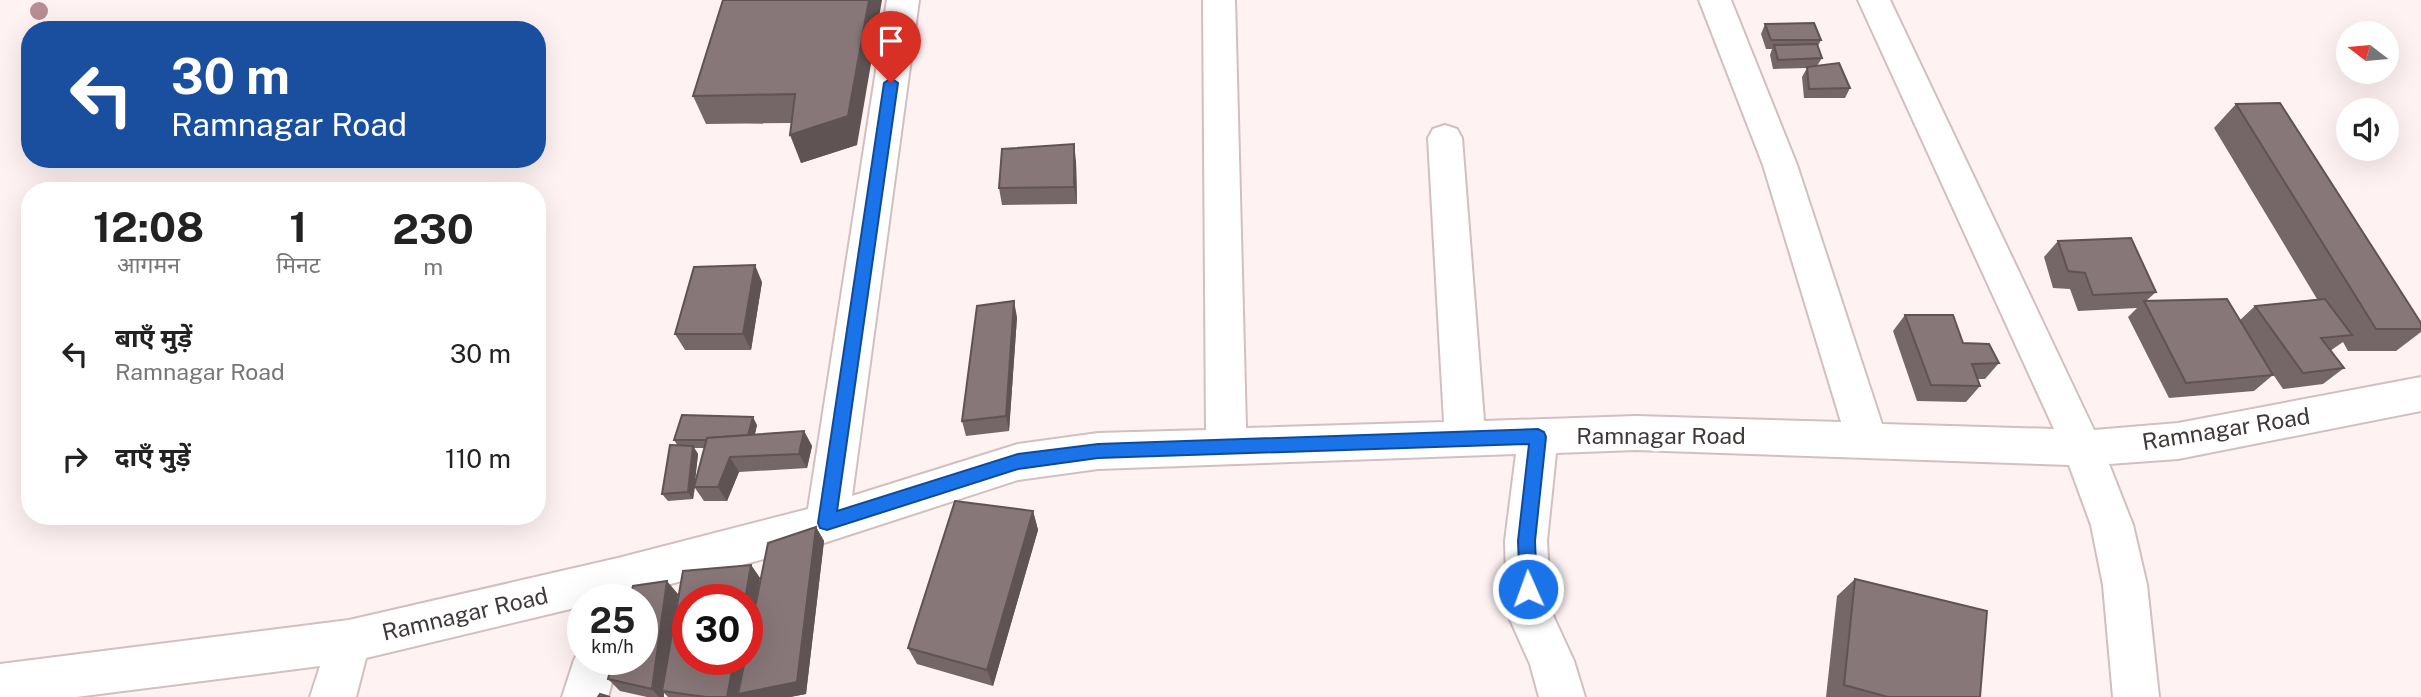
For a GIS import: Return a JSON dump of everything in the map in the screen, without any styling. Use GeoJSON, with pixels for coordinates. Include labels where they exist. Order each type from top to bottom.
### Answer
{"type":"FeatureCollection","features":[{"type":"Feature","properties":{"kind":"street"},"geometry":{"type":"LineString","coordinates":[[827,523],[903,0]]}},
{"type":"Feature","properties":{"kind":"street"},"geometry":{"type":"LineString","coordinates":[[1219,0],[1226,447]]}},
{"type":"Feature","properties":{"kind":"street"},"geometry":{"type":"LineString","coordinates":[[1716,0],[1780,165],[1867,440]]}},
{"type":"Feature","properties":{"kind":"street"},"geometry":{"type":"LineString","coordinates":[[1874,0],[2083,448],[2112,525],[2125,584],[2136,697]]}},
{"type":"Feature","properties":{"kind":"street"},"geometry":{"type":"LineString","coordinates":[[1445,138],[1465,439]]}},
{"type":"Feature","properties":{"kind":"street","name":"Ramnagar Road"},"geometry":{"type":"LineString","coordinates":[[631,584],[1018,462],[1098,451],[1636,433],[2083,448],[2178,441],[2421,394]]}},
{"type":"Feature","properties":{"kind":"street"},"geometry":{"type":"LineString","coordinates":[[1538,437],[1527,541],[1530,613],[1552,661],[1562,697]]}},
{"type":"Feature","properties":{"kind":"street","name":"Ramnagar Road"},"geometry":{"type":"LineString","coordinates":[[0,686],[144,680],[567,598]]}},
{"type":"Feature","properties":{"kind":"street"},"geometry":{"type":"LineString","coordinates":[[333,697],[349,641]]}},
{"type":"Feature","properties":{"kind":"street"},"geometry":{"type":"LineString","coordinates":[[585,697],[592,675]]}},
{"type":"Feature","properties":{"kind":"building"},"geometry":{"type":"Polygon","coordinates":[[[723,0],[869,0],[848,116],[790,135],[795,94],[693,96],[723,0]]]}},
{"type":"Feature","properties":{"kind":"building"},"geometry":{"type":"Polygon","coordinates":[[[1814,23],[1821,40],[1771,40],[1765,24],[1814,23]]]}},
{"type":"Feature","properties":{"kind":"building"},"geometry":{"type":"Polygon","coordinates":[[[1817,44],[1822,58],[1778,60],[1774,45],[1817,44]]]}},
{"type":"Feature","properties":{"kind":"building"},"geometry":{"type":"Polygon","coordinates":[[[1839,63],[1850,88],[1809,89],[1807,67],[1839,63]]]}},
{"type":"Feature","properties":{"kind":"building"},"geometry":{"type":"Polygon","coordinates":[[[2280,103],[2421,323],[2421,329],[2376,329],[2236,104],[2280,103]]]}},
{"type":"Feature","properties":{"kind":"building"},"geometry":{"type":"Polygon","coordinates":[[[1074,144],[1074,187],[999,188],[1002,149],[1074,144]]]}},
{"type":"Feature","properties":{"kind":"building"},"geometry":{"type":"Polygon","coordinates":[[[2131,238],[2156,292],[2093,295],[2085,273],[2068,271],[2058,241],[2131,238]]]}},
{"type":"Feature","properties":{"kind":"building"},"geometry":{"type":"Polygon","coordinates":[[[755,265],[743,334],[675,334],[694,267],[755,265]]]}},
{"type":"Feature","properties":{"kind":"building"},"geometry":{"type":"Polygon","coordinates":[[[2227,299],[2273,375],[2186,383],[2144,301],[2227,299]]]}},
{"type":"Feature","properties":{"kind":"building"},"geometry":{"type":"Polygon","coordinates":[[[2325,299],[2352,335],[2321,338],[2344,368],[2303,373],[2255,306],[2325,299]]]}},
{"type":"Feature","properties":{"kind":"building"},"geometry":{"type":"Polygon","coordinates":[[[1014,301],[1006,416],[962,421],[977,306],[1014,301]]]}},
{"type":"Feature","properties":{"kind":"building"},"geometry":{"type":"Polygon","coordinates":[[[1905,315],[1953,315],[1963,343],[1989,344],[1999,363],[1972,364],[1980,386],[1931,385],[1905,315]]]}},
{"type":"Feature","properties":{"kind":"building"},"geometry":{"type":"Polygon","coordinates":[[[682,415],[753,417],[748,435],[707,440],[674,440],[682,415]]]}},
{"type":"Feature","properties":{"kind":"building"},"geometry":{"type":"Polygon","coordinates":[[[804,431],[799,454],[730,457],[718,487],[694,487],[707,438],[804,431]]]}},
{"type":"Feature","properties":{"kind":"building"},"geometry":{"type":"Polygon","coordinates":[[[670,445],[693,446],[688,492],[662,494],[670,445]]]}},
{"type":"Feature","properties":{"kind":"building"},"geometry":{"type":"Polygon","coordinates":[[[955,501],[1033,511],[987,670],[908,648],[955,501]]]}},
{"type":"Feature","properties":{"kind":"building"},"geometry":{"type":"Polygon","coordinates":[[[816,527],[797,682],[738,694],[742,675],[763,675],[763,584],[760,584],[768,543],[816,527]]]}},
{"type":"Feature","properties":{"kind":"building"},"geometry":{"type":"Polygon","coordinates":[[[751,565],[748,584],[681,584],[683,571],[751,565]]]}},
{"type":"Feature","properties":{"kind":"building"},"geometry":{"type":"Polygon","coordinates":[[[1855,579],[1987,611],[1980,697],[1888,697],[1844,685],[1855,579]]]}},
{"type":"Feature","properties":{"kind":"building"},"geometry":{"type":"Polygon","coordinates":[[[667,581],[658,646],[658,584],[647,584],[667,581]]]}},
{"type":"Feature","properties":{"kind":"building"},"geometry":{"type":"Polygon","coordinates":[[[672,634],[672,675],[731,675],[727,697],[662,691],[672,634]]]}},
{"type":"Feature","properties":{"kind":"building"},"geometry":{"type":"Polygon","coordinates":[[[609,675],[654,675],[652,689],[608,679],[609,675]]]}},
{"type":"Feature","properties":{"kind":"route"},"geometry":{"type":"LineString","coordinates":[[891,83],[827,523],[1018,462],[1098,451],[1538,437],[1527,541],[1528,589]]}}]}
